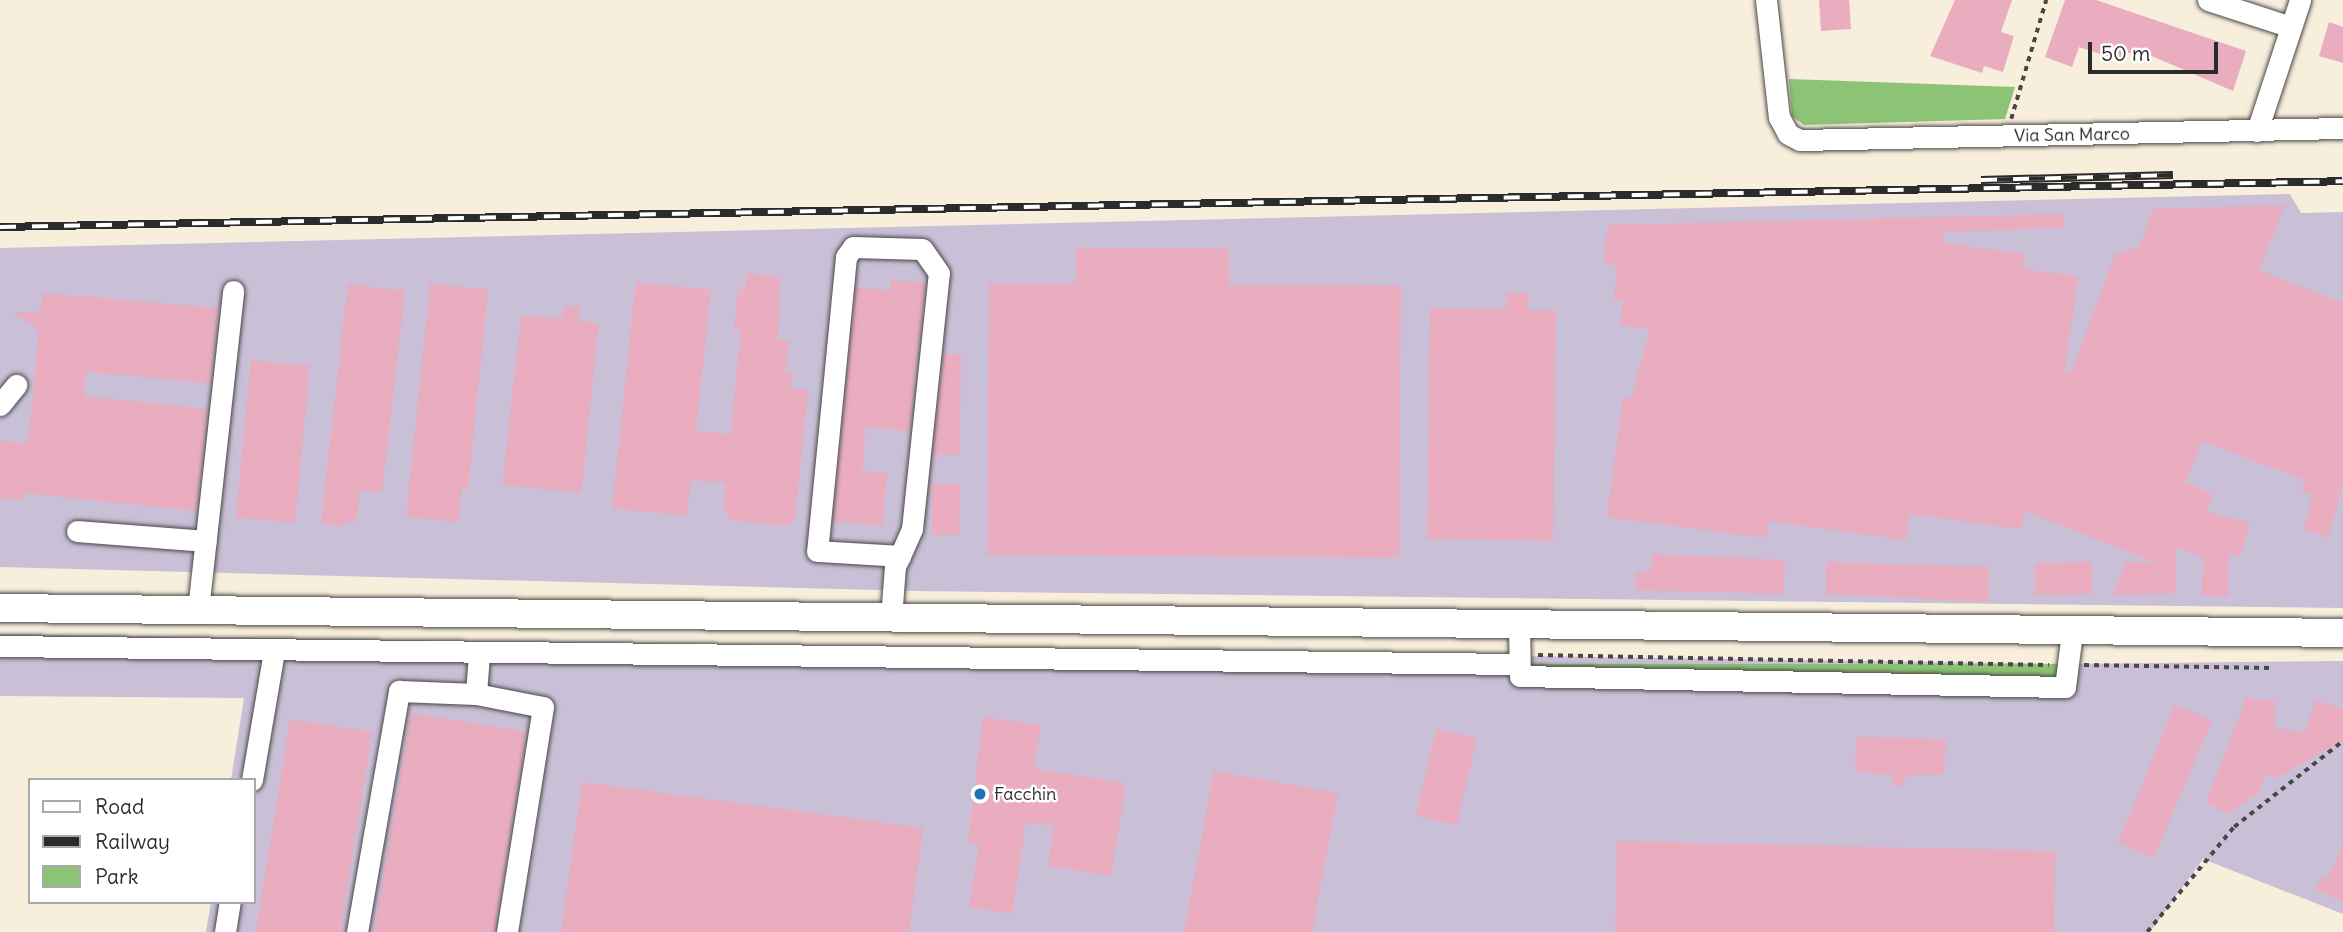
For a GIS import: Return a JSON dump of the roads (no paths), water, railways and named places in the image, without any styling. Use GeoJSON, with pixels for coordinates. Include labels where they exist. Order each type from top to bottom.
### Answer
{"type":"FeatureCollection","features":[{"type":"Feature","properties":{"kind":"main road"},"geometry":{"type":"LineString","coordinates":[[0,608],[2343,634]]}},
{"type":"Feature","properties":{"kind":"street","name":"Via San Marco"},"geometry":{"type":"LineString","coordinates":[[1766,0],[1779,117],[1788,134],[1800,139],[2343,128]]}},
{"type":"Feature","properties":{"kind":"street"},"geometry":{"type":"LineString","coordinates":[[2208,0],[2291,27]]}},
{"type":"Feature","properties":{"kind":"street"},"geometry":{"type":"LineString","coordinates":[[2257,131],[2300,0]]}},
{"type":"Feature","properties":{"kind":"street"},"geometry":{"type":"LineString","coordinates":[[891,618],[900,556],[912,529],[939,273],[922,249],[853,247],[846,257],[817,551],[900,556]]}},
{"type":"Feature","properties":{"kind":"street"},"geometry":{"type":"LineString","coordinates":[[198,610],[233,291]]}},
{"type":"Feature","properties":{"kind":"street"},"geometry":{"type":"LineString","coordinates":[[0,405],[16,385]]}},
{"type":"Feature","properties":{"kind":"street"},"geometry":{"type":"LineString","coordinates":[[77,531],[206,541]]}},
{"type":"Feature","properties":{"kind":"street"},"geometry":{"type":"LineString","coordinates":[[1519,625],[1520,676],[2065,687],[2072,632]]}},
{"type":"Feature","properties":{"kind":"street"},"geometry":{"type":"LineString","coordinates":[[0,646],[479,654],[1518,664]]}},
{"type":"Feature","properties":{"kind":"street"},"geometry":{"type":"LineString","coordinates":[[251,778],[274,650]]}},
{"type":"Feature","properties":{"kind":"street"},"geometry":{"type":"LineString","coordinates":[[476,694],[479,654]]}},
{"type":"Feature","properties":{"kind":"street"},"geometry":{"type":"LineString","coordinates":[[357,932],[400,691],[476,694],[543,707],[507,932]]}},
{"type":"Feature","properties":{"kind":"street"},"geometry":{"type":"LineString","coordinates":[[225,932],[230,904]]}},
{"type":"Feature","properties":{"kind":"railway"},"geometry":{"type":"LineString","coordinates":[[1981,180],[2173,175]]}},
{"type":"Feature","properties":{"kind":"railway"},"geometry":{"type":"LineString","coordinates":[[0,227],[2343,181]]}},
{"type":"Feature","properties":{"kind":"place","name":"Facchin"},"geometry":{"type":"Point","coordinates":[980,794]}}]}
